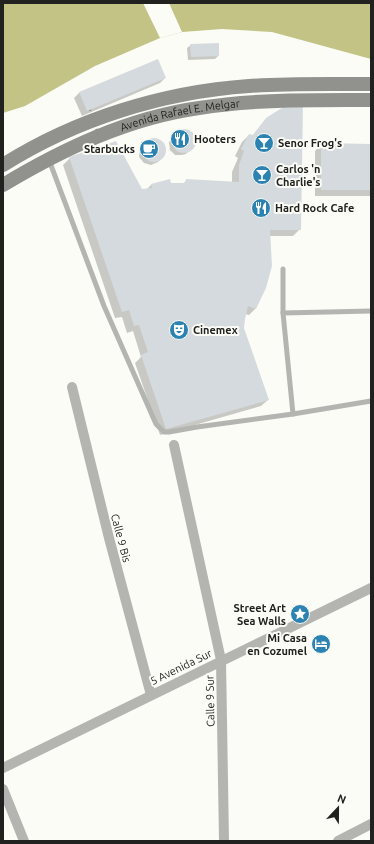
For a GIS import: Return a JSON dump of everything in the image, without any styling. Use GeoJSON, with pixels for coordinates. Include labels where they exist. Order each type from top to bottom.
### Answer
{"type":"FeatureCollection","features":[{"type":"Feature","properties":{"kind":"main road","name":"Avenida Rafael E. Melgar"},"geometry":{"type":"LineString","coordinates":[[3,165],[25,152],[75,127],[102,116],[181,95],[249,86],[371,84]]}},
{"type":"Feature","properties":{"kind":"main road","name":"Avenida Rafael E. Melgar"},"geometry":{"type":"LineString","coordinates":[[3,185],[48,159],[90,139],[158,117],[198,108],[248,102],[371,100]]}},
{"type":"Feature","properties":{"kind":"street","name":"Calle 9 Bis"},"geometry":{"type":"LineString","coordinates":[[72,387],[109,538],[151,695]]}},
{"type":"Feature","properties":{"kind":"street","name":"Calle 9 Sur"},"geometry":{"type":"LineString","coordinates":[[174,445],[222,660],[224,841]]}},
{"type":"Feature","properties":{"kind":"street","name":"5 Avenida Sur"},"geometry":{"type":"LineString","coordinates":[[3,768],[371,588]]}},
{"type":"Feature","properties":{"kind":"street"},"geometry":{"type":"LineString","coordinates":[[3,789],[24,841]]}},
{"type":"Feature","properties":{"kind":"street"},"geometry":{"type":"LineString","coordinates":[[338,841],[371,824]]}},
{"type":"Feature","properties":{"kind":"lane"},"geometry":{"type":"LineString","coordinates":[[48,159],[104,306],[156,424],[164,432],[293,414],[371,401]]}},
{"type":"Feature","properties":{"kind":"lane"},"geometry":{"type":"LineString","coordinates":[[283,269],[283,313],[293,414]]}},
{"type":"Feature","properties":{"kind":"lane"},"geometry":{"type":"LineString","coordinates":[[283,313],[371,311]]}},
{"type":"Feature","properties":{"kind":"path"},"geometry":{"type":"LineString","coordinates":[[90,110],[101,143]]}},
{"type":"Feature","properties":{"kind":"shaded area"},"geometry":{"type":"Polygon","coordinates":[[[3,3],[371,3],[371,59],[272,32],[222,29],[182,32],[160,38],[95,66],[25,106],[3,113],[3,3]]]}},
{"type":"Feature","properties":{"kind":"pier"},"geometry":{"type":"Polygon","coordinates":[[[143,3],[169,3],[182,32],[160,38],[143,3]]]}},
{"type":"Feature","properties":{"kind":"building"},"geometry":{"type":"Polygon","coordinates":[[[219,43],[219,56],[191,57],[190,44],[219,43]]]}},
{"type":"Feature","properties":{"kind":"building"},"geometry":{"type":"Polygon","coordinates":[[[158,59],[166,78],[87,111],[79,92],[158,59]]]}},
{"type":"Feature","properties":{"kind":"building"},"geometry":{"type":"Polygon","coordinates":[[[303,102],[301,230],[270,230],[272,266],[266,288],[256,309],[248,306],[245,319],[244,328],[269,400],[166,429],[141,355],[148,352],[139,325],[134,326],[129,310],[122,312],[69,157],[116,141],[142,189],[152,188],[151,184],[170,179],[171,183],[185,183],[186,179],[239,182],[239,165],[244,151],[241,149],[249,134],[253,135],[266,118],[285,106],[303,102]]]}},
{"type":"Feature","properties":{"kind":"building"},"geometry":{"type":"Polygon","coordinates":[[[184,129],[189,130],[195,136],[195,146],[189,152],[184,153],[179,152],[173,146],[172,141],[173,136],[179,130],[184,129]]]}},
{"type":"Feature","properties":{"kind":"building"},"geometry":{"type":"Polygon","coordinates":[[[154,138],[163,141],[166,150],[163,159],[154,162],[145,159],[142,150],[145,141],[154,138]]]}},
{"type":"Feature","properties":{"kind":"building"},"geometry":{"type":"Polygon","coordinates":[[[321,143],[371,144],[371,190],[321,190],[321,143]]]}},
{"type":"Feature","properties":{"kind":"place","name":"Hooters"},"geometry":{"type":"Point","coordinates":[180,139]}},
{"type":"Feature","properties":{"kind":"place","name":"Senor Frog's"},"geometry":{"type":"Point","coordinates":[264,143]}},
{"type":"Feature","properties":{"kind":"place","name":"Starbucks"},"geometry":{"type":"Point","coordinates":[149,149]}},
{"type":"Feature","properties":{"kind":"place","name":"Carlos 'n Charlie's"},"geometry":{"type":"Point","coordinates":[262,175]}},
{"type":"Feature","properties":{"kind":"place","name":"Hard Rock Cafe"},"geometry":{"type":"Point","coordinates":[261,208]}},
{"type":"Feature","properties":{"kind":"place","name":"Cinemex"},"geometry":{"type":"Point","coordinates":[179,330]}},
{"type":"Feature","properties":{"kind":"place","name":"Street Art Sea Walls"},"geometry":{"type":"Point","coordinates":[300,614]}},
{"type":"Feature","properties":{"kind":"place","name":"Mi Casa en Cozumel"},"geometry":{"type":"Point","coordinates":[321,644]}}]}
